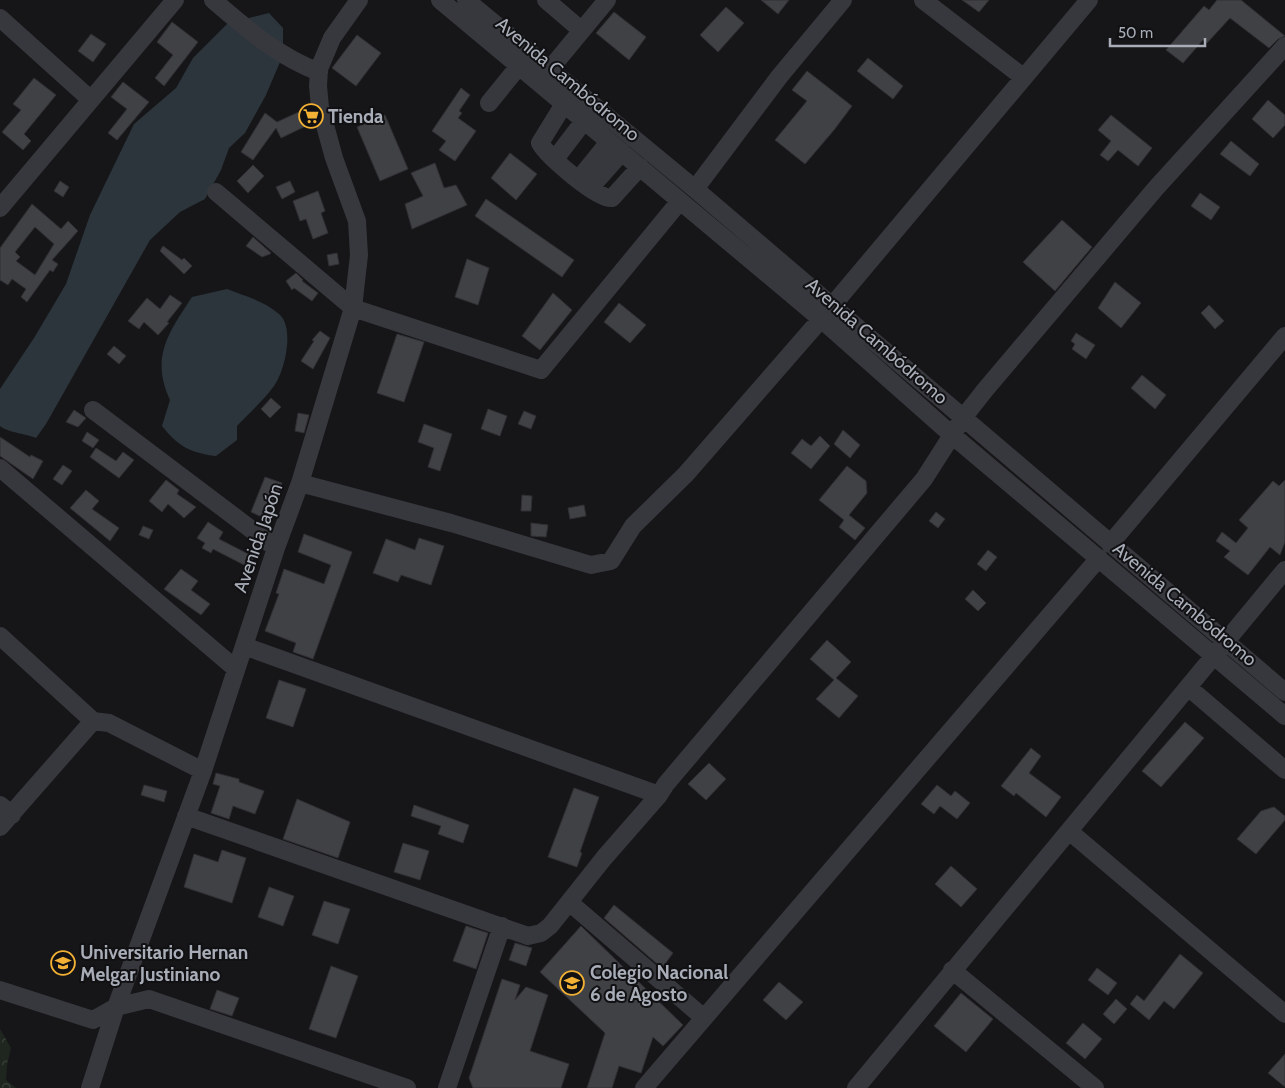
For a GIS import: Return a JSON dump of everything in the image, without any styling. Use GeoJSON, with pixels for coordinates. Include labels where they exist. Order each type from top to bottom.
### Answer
{"type":"FeatureCollection","features":[{"type":"Feature","properties":{"kind":"street"},"geometry":{"type":"LineString","coordinates":[[0,208],[175,0]]}},
{"type":"Feature","properties":{"kind":"street"},"geometry":{"type":"LineString","coordinates":[[213,0],[275,51],[295,63],[319,72]]}},
{"type":"Feature","properties":{"kind":"street","name":"Avenida Japón"},"geometry":{"type":"LineString","coordinates":[[90,1088],[116,1007],[203,771],[276,548],[300,483],[353,308],[359,255],[357,222],[334,158],[320,107],[318,86],[319,72],[332,38],[359,0]]}},
{"type":"Feature","properties":{"kind":"street","name":"Avenida Cambódromo"},"geometry":{"type":"LineString","coordinates":[[440,0],[680,201],[964,418],[1285,692]]}},
{"type":"Feature","properties":{"kind":"street","name":"Avenida Cambódromo"},"geometry":{"type":"LineString","coordinates":[[466,0],[695,189],[826,312],[952,435],[1285,716]]}},
{"type":"Feature","properties":{"kind":"street"},"geometry":{"type":"LineString","coordinates":[[546,0],[582,30]]}},
{"type":"Feature","properties":{"kind":"street"},"geometry":{"type":"LineString","coordinates":[[550,69],[607,0]]}},
{"type":"Feature","properties":{"kind":"street"},"geometry":{"type":"LineString","coordinates":[[695,189],[779,77],[843,0]]}},
{"type":"Feature","properties":{"kind":"street"},"geometry":{"type":"LineString","coordinates":[[923,0],[1023,77]]}},
{"type":"Feature","properties":{"kind":"street"},"geometry":{"type":"LineString","coordinates":[[300,483],[451,523],[591,565],[611,561],[633,526],[686,474],[826,312],[1088,0]]}},
{"type":"Feature","properties":{"kind":"street"},"geometry":{"type":"LineString","coordinates":[[0,18],[90,99]]}},
{"type":"Feature","properties":{"kind":"street"},"geometry":{"type":"LineString","coordinates":[[186,816],[528,936],[541,933],[550,926],[659,795],[666,784],[924,479],[964,418],[1156,188],[1285,46]]}},
{"type":"Feature","properties":{"kind":"street"},"geometry":{"type":"LineString","coordinates":[[489,103],[519,66]]}},
{"type":"Feature","properties":{"kind":"street"},"geometry":{"type":"LineString","coordinates":[[564,104],[540,143],[584,184],[602,197],[612,198],[640,168]]}},
{"type":"Feature","properties":{"kind":"street"},"geometry":{"type":"LineString","coordinates":[[555,159],[584,120]]}},
{"type":"Feature","properties":{"kind":"street"},"geometry":{"type":"LineString","coordinates":[[584,184],[615,147]]}},
{"type":"Feature","properties":{"kind":"street"},"geometry":{"type":"LineString","coordinates":[[216,192],[353,308],[541,370],[680,201]]}},
{"type":"Feature","properties":{"kind":"street"},"geometry":{"type":"LineString","coordinates":[[1110,544],[1285,336]]}},
{"type":"Feature","properties":{"kind":"street"},"geometry":{"type":"LineString","coordinates":[[93,410],[276,548]]}},
{"type":"Feature","properties":{"kind":"street"},"geometry":{"type":"LineString","coordinates":[[0,468],[236,669]]}},
{"type":"Feature","properties":{"kind":"street"},"geometry":{"type":"LineString","coordinates":[[644,1088],[1099,558]]}},
{"type":"Feature","properties":{"kind":"street"},"geometry":{"type":"LineString","coordinates":[[856,1088],[1224,641],[1285,570]]}},
{"type":"Feature","properties":{"kind":"street"},"geometry":{"type":"LineString","coordinates":[[0,636],[93,720],[109,723],[203,771]]}},
{"type":"Feature","properties":{"kind":"street"},"geometry":{"type":"LineString","coordinates":[[244,646],[659,795]]}},
{"type":"Feature","properties":{"kind":"street"},"geometry":{"type":"LineString","coordinates":[[1183,692],[1285,770]]}},
{"type":"Feature","properties":{"kind":"street"},"geometry":{"type":"LineString","coordinates":[[4,816],[93,720]]}},
{"type":"Feature","properties":{"kind":"street"},"geometry":{"type":"LineString","coordinates":[[1069,831],[1285,1014]]}},
{"type":"Feature","properties":{"kind":"street"},"geometry":{"type":"LineString","coordinates":[[569,902],[704,1018]]}},
{"type":"Feature","properties":{"kind":"street"},"geometry":{"type":"LineString","coordinates":[[447,1088],[502,926]]}},
{"type":"Feature","properties":{"kind":"street"},"geometry":{"type":"LineString","coordinates":[[952,970],[1095,1088]]}},
{"type":"Feature","properties":{"kind":"street"},"geometry":{"type":"LineString","coordinates":[[0,990],[93,1020],[116,1007],[149,999],[407,1088]]}},
{"type":"Feature","properties":{"kind":"green space"},"geometry":{"type":"Polygon","coordinates":[[[0,1029],[11,1048],[6,1080],[16,1088],[0,1088],[0,1029]]]}},
{"type":"Feature","properties":{"kind":"shaded area"},"geometry":{"type":"Polygon","coordinates":[[[269,13],[283,28],[283,55],[266,95],[245,133],[229,148],[221,170],[205,199],[180,212],[150,240],[46,424],[36,438],[3,428],[0,426],[0,389],[34,338],[66,284],[90,215],[134,124],[176,88],[193,58],[228,23],[269,13]]]}},
{"type":"Feature","properties":{"kind":"shaded area"},"geometry":{"type":"Polygon","coordinates":[[[227,289],[261,302],[279,314],[284,320],[287,329],[287,349],[282,370],[274,386],[237,426],[237,440],[216,456],[199,453],[185,447],[174,439],[162,426],[170,400],[164,385],[162,358],[170,334],[192,297],[227,289]]]}},
{"type":"Feature","properties":{"kind":"building"},"geometry":{"type":"Polygon","coordinates":[[[761,0],[789,0],[778,14],[761,0]]]}},
{"type":"Feature","properties":{"kind":"building"},"geometry":{"type":"Polygon","coordinates":[[[962,0],[989,0],[979,12],[962,0]]]}},
{"type":"Feature","properties":{"kind":"building"},"geometry":{"type":"Polygon","coordinates":[[[1217,0],[1241,0],[1285,36],[1278,39],[1269,48],[1230,18],[1207,43],[1203,40],[1183,63],[1166,50],[1204,6],[1209,10],[1217,0]]]}},
{"type":"Feature","properties":{"kind":"building"},"geometry":{"type":"Polygon","coordinates":[[[726,7],[744,23],[718,52],[700,35],[726,7]]]}},
{"type":"Feature","properties":{"kind":"building"},"geometry":{"type":"Polygon","coordinates":[[[614,12],[646,37],[629,60],[596,33],[614,12]]]}},
{"type":"Feature","properties":{"kind":"building"},"geometry":{"type":"Polygon","coordinates":[[[172,22],[198,42],[164,86],[155,78],[173,55],[157,42],[172,22]]]}},
{"type":"Feature","properties":{"kind":"building"},"geometry":{"type":"Polygon","coordinates":[[[91,34],[106,44],[93,62],[78,51],[91,34]]]}},
{"type":"Feature","properties":{"kind":"building"},"geometry":{"type":"Polygon","coordinates":[[[357,35],[381,53],[356,86],[332,68],[357,35]]]}},
{"type":"Feature","properties":{"kind":"building"},"geometry":{"type":"Polygon","coordinates":[[[868,58],[903,86],[893,99],[857,71],[868,58]]]}},
{"type":"Feature","properties":{"kind":"building"},"geometry":{"type":"Polygon","coordinates":[[[807,71],[852,106],[805,164],[775,140],[807,101],[792,90],[807,71]]]}},
{"type":"Feature","properties":{"kind":"building"},"geometry":{"type":"Polygon","coordinates":[[[34,78],[56,95],[24,134],[31,141],[23,150],[2,132],[21,110],[13,104],[34,78]]]}},
{"type":"Feature","properties":{"kind":"building"},"geometry":{"type":"Polygon","coordinates":[[[123,82],[149,102],[117,140],[108,133],[127,109],[111,97],[123,82]]]}},
{"type":"Feature","properties":{"kind":"building"},"geometry":{"type":"Polygon","coordinates":[[[461,88],[470,95],[459,111],[462,113],[458,118],[476,131],[455,161],[439,150],[446,141],[432,131],[461,88]]]}},
{"type":"Feature","properties":{"kind":"building"},"geometry":{"type":"Polygon","coordinates":[[[1268,100],[1285,115],[1285,125],[1273,138],[1252,119],[1268,100]]]}},
{"type":"Feature","properties":{"kind":"building"},"geometry":{"type":"Polygon","coordinates":[[[301,111],[308,125],[281,138],[276,128],[253,160],[241,152],[265,113],[277,122],[301,111]]]}},
{"type":"Feature","properties":{"kind":"building"},"geometry":{"type":"Polygon","coordinates":[[[385,115],[408,169],[380,181],[357,127],[385,115]]]}},
{"type":"Feature","properties":{"kind":"building"},"geometry":{"type":"Polygon","coordinates":[[[1111,115],[1152,148],[1138,166],[1118,150],[1108,161],[1100,155],[1111,141],[1098,130],[1111,115]]]}},
{"type":"Feature","properties":{"kind":"building"},"geometry":{"type":"Polygon","coordinates":[[[1231,141],[1259,164],[1250,176],[1220,154],[1231,141]]]}},
{"type":"Feature","properties":{"kind":"building"},"geometry":{"type":"Polygon","coordinates":[[[510,153],[537,174],[516,200],[491,178],[510,153]]]}},
{"type":"Feature","properties":{"kind":"building"},"geometry":{"type":"Polygon","coordinates":[[[435,163],[444,188],[456,185],[467,205],[412,229],[405,204],[423,196],[411,173],[435,163]]]}},
{"type":"Feature","properties":{"kind":"building"},"geometry":{"type":"Polygon","coordinates":[[[253,165],[264,176],[248,193],[237,181],[253,165]]]}},
{"type":"Feature","properties":{"kind":"building"},"geometry":{"type":"Polygon","coordinates":[[[60,181],[69,187],[63,197],[54,191],[60,181]]]}},
{"type":"Feature","properties":{"kind":"building"},"geometry":{"type":"Polygon","coordinates":[[[290,181],[295,192],[282,199],[276,187],[290,181]]]}},
{"type":"Feature","properties":{"kind":"building"},"geometry":{"type":"Polygon","coordinates":[[[318,191],[325,211],[321,213],[328,233],[313,239],[306,219],[300,221],[293,201],[318,191]]]}},
{"type":"Feature","properties":{"kind":"building"},"geometry":{"type":"Polygon","coordinates":[[[1200,193],[1220,207],[1211,220],[1191,206],[1200,193]]]}},
{"type":"Feature","properties":{"kind":"building"},"geometry":{"type":"Polygon","coordinates":[[[486,199],[574,260],[562,277],[475,216],[486,199]]]}},
{"type":"Feature","properties":{"kind":"building"},"geometry":{"type":"Polygon","coordinates":[[[32,204],[61,229],[68,221],[78,231],[52,260],[58,264],[53,272],[50,270],[27,302],[21,297],[26,289],[12,279],[8,285],[0,280],[0,248],[32,204]],[[35,227],[15,252],[20,257],[16,261],[35,275],[54,244],[35,227]]]}},
{"type":"Feature","properties":{"kind":"building"},"geometry":{"type":"Polygon","coordinates":[[[1062,220],[1092,247],[1055,291],[1023,262],[1062,220]]]}},
{"type":"Feature","properties":{"kind":"building"},"geometry":{"type":"Polygon","coordinates":[[[253,237],[271,253],[262,257],[246,246],[253,237]]]}},
{"type":"Feature","properties":{"kind":"building"},"geometry":{"type":"Polygon","coordinates":[[[163,246],[182,260],[184,258],[192,266],[184,274],[160,251],[163,246]]]}},
{"type":"Feature","properties":{"kind":"building"},"geometry":{"type":"Polygon","coordinates":[[[337,253],[339,264],[329,266],[327,255],[337,253]]]}},
{"type":"Feature","properties":{"kind":"building"},"geometry":{"type":"Polygon","coordinates":[[[467,259],[489,268],[478,305],[455,297],[467,259]]]}},
{"type":"Feature","properties":{"kind":"building"},"geometry":{"type":"Polygon","coordinates":[[[296,273],[302,281],[318,293],[312,301],[294,288],[292,290],[286,281],[296,273]]]}},
{"type":"Feature","properties":{"kind":"building"},"geometry":{"type":"Polygon","coordinates":[[[1115,282],[1141,303],[1121,328],[1098,308],[1115,282]]]}},
{"type":"Feature","properties":{"kind":"building"},"geometry":{"type":"Polygon","coordinates":[[[553,293],[572,310],[540,350],[522,336],[553,293]]]}},
{"type":"Feature","properties":{"kind":"building"},"geometry":{"type":"Polygon","coordinates":[[[170,295],[182,303],[167,322],[169,323],[158,335],[144,322],[139,329],[128,321],[147,298],[160,309],[170,295]]]}},
{"type":"Feature","properties":{"kind":"building"},"geometry":{"type":"Polygon","coordinates":[[[619,303],[646,325],[630,343],[604,322],[619,303]]]}},
{"type":"Feature","properties":{"kind":"building"},"geometry":{"type":"Polygon","coordinates":[[[1209,305],[1224,321],[1215,329],[1201,313],[1209,305]]]}},
{"type":"Feature","properties":{"kind":"building"},"geometry":{"type":"Polygon","coordinates":[[[320,331],[330,338],[313,369],[301,361],[314,341],[312,340],[320,331]]]}},
{"type":"Feature","properties":{"kind":"building"},"geometry":{"type":"Polygon","coordinates":[[[1076,333],[1095,345],[1086,359],[1072,349],[1075,344],[1071,341],[1076,333]]]}},
{"type":"Feature","properties":{"kind":"building"},"geometry":{"type":"Polygon","coordinates":[[[397,334],[424,342],[404,402],[377,393],[397,334]]]}},
{"type":"Feature","properties":{"kind":"building"},"geometry":{"type":"Polygon","coordinates":[[[114,346],[126,356],[119,364],[107,354],[114,346]]]}},
{"type":"Feature","properties":{"kind":"building"},"geometry":{"type":"Polygon","coordinates":[[[1142,375],[1166,395],[1155,409],[1131,388],[1142,375]]]}},
{"type":"Feature","properties":{"kind":"building"},"geometry":{"type":"Polygon","coordinates":[[[271,398],[281,407],[270,418],[261,409],[271,398]]]}},
{"type":"Feature","properties":{"kind":"building"},"geometry":{"type":"Polygon","coordinates":[[[488,409],[507,416],[500,436],[481,429],[488,409]]]}},
{"type":"Feature","properties":{"kind":"building"},"geometry":{"type":"Polygon","coordinates":[[[74,410],[86,418],[78,427],[66,422],[74,410]]]}},
{"type":"Feature","properties":{"kind":"building"},"geometry":{"type":"Polygon","coordinates":[[[524,411],[536,416],[531,429],[518,424],[524,411]]]}},
{"type":"Feature","properties":{"kind":"building"},"geometry":{"type":"Polygon","coordinates":[[[298,413],[309,415],[304,433],[295,431],[298,413]]]}},
{"type":"Feature","properties":{"kind":"building"},"geometry":{"type":"Polygon","coordinates":[[[424,424],[452,434],[440,471],[428,467],[434,448],[418,442],[424,424]]]}},
{"type":"Feature","properties":{"kind":"building"},"geometry":{"type":"Polygon","coordinates":[[[843,430],[860,445],[850,458],[834,444],[843,430]]]}},
{"type":"Feature","properties":{"kind":"building"},"geometry":{"type":"Polygon","coordinates":[[[87,432],[99,440],[93,448],[82,441],[87,432]]]}},
{"type":"Feature","properties":{"kind":"building"},"geometry":{"type":"Polygon","coordinates":[[[820,436],[830,446],[811,469],[791,453],[802,439],[811,446],[820,436]]]}},
{"type":"Feature","properties":{"kind":"building"},"geometry":{"type":"Polygon","coordinates":[[[0,437],[30,457],[31,455],[43,461],[33,479],[0,456],[0,437]]]}},
{"type":"Feature","properties":{"kind":"building"},"geometry":{"type":"Polygon","coordinates":[[[96,448],[116,461],[123,452],[134,460],[119,478],[90,457],[96,448]]]}},
{"type":"Feature","properties":{"kind":"building"},"geometry":{"type":"Polygon","coordinates":[[[63,465],[72,471],[62,485],[53,479],[63,465]]]}},
{"type":"Feature","properties":{"kind":"building"},"geometry":{"type":"Polygon","coordinates":[[[847,466],[866,481],[867,493],[849,515],[865,528],[855,540],[839,527],[844,520],[819,500],[847,466]]]}},
{"type":"Feature","properties":{"kind":"building"},"geometry":{"type":"Polygon","coordinates":[[[265,477],[282,483],[278,496],[275,495],[264,518],[251,512],[265,477]]]}},
{"type":"Feature","properties":{"kind":"building"},"geometry":{"type":"Polygon","coordinates":[[[166,480],[179,490],[177,494],[196,507],[184,518],[168,504],[162,512],[149,501],[166,480]]]}},
{"type":"Feature","properties":{"kind":"building"},"geometry":{"type":"Polygon","coordinates":[[[1285,480],[1285,542],[1280,555],[1270,547],[1248,575],[1224,557],[1230,551],[1216,541],[1222,532],[1236,543],[1248,528],[1239,520],[1273,481],[1279,486],[1285,480]]]}},
{"type":"Feature","properties":{"kind":"building"},"geometry":{"type":"Polygon","coordinates":[[[86,490],[99,501],[92,509],[119,528],[110,541],[70,508],[86,490]]]}},
{"type":"Feature","properties":{"kind":"building"},"geometry":{"type":"Polygon","coordinates":[[[522,495],[532,496],[531,511],[521,511],[522,495]]]}},
{"type":"Feature","properties":{"kind":"building"},"geometry":{"type":"Polygon","coordinates":[[[584,505],[586,516],[570,519],[568,508],[584,505]]]}},
{"type":"Feature","properties":{"kind":"building"},"geometry":{"type":"Polygon","coordinates":[[[936,512],[945,519],[938,528],[929,521],[936,512]]]}},
{"type":"Feature","properties":{"kind":"building"},"geometry":{"type":"Polygon","coordinates":[[[208,522],[223,532],[219,539],[254,557],[248,567],[213,549],[211,553],[202,548],[205,543],[197,538],[208,522]]]}},
{"type":"Feature","properties":{"kind":"building"},"geometry":{"type":"Polygon","coordinates":[[[531,523],[548,525],[546,537],[531,536],[531,523]]]}},
{"type":"Feature","properties":{"kind":"building"},"geometry":{"type":"Polygon","coordinates":[[[143,526],[153,530],[149,539],[139,535],[143,526]]]}},
{"type":"Feature","properties":{"kind":"building"},"geometry":{"type":"Polygon","coordinates":[[[304,534],[352,552],[313,659],[293,652],[296,643],[265,631],[279,594],[276,593],[284,569],[324,584],[331,565],[298,552],[304,534]]]}},
{"type":"Feature","properties":{"kind":"building"},"geometry":{"type":"Polygon","coordinates":[[[419,538],[444,546],[431,585],[401,575],[398,582],[373,573],[386,539],[415,550],[419,538]]]}},
{"type":"Feature","properties":{"kind":"building"},"geometry":{"type":"Polygon","coordinates":[[[988,550],[997,557],[986,571],[977,564],[988,550]]]}},
{"type":"Feature","properties":{"kind":"building"},"geometry":{"type":"Polygon","coordinates":[[[181,569],[198,581],[191,590],[210,604],[201,615],[164,589],[181,569]]]}},
{"type":"Feature","properties":{"kind":"building"},"geometry":{"type":"Polygon","coordinates":[[[973,590],[986,603],[978,611],[965,599],[973,590]]]}},
{"type":"Feature","properties":{"kind":"building"},"geometry":{"type":"Polygon","coordinates":[[[827,640],[851,662],[836,678],[858,696],[839,718],[816,699],[834,680],[810,659],[827,640]]]}},
{"type":"Feature","properties":{"kind":"building"},"geometry":{"type":"Polygon","coordinates":[[[279,680],[306,689],[293,727],[266,718],[279,680]]]}},
{"type":"Feature","properties":{"kind":"building"},"geometry":{"type":"Polygon","coordinates":[[[1185,722],[1204,738],[1161,787],[1142,771],[1185,722]]]}},
{"type":"Feature","properties":{"kind":"building"},"geometry":{"type":"Polygon","coordinates":[[[1031,748],[1041,756],[1029,773],[1061,797],[1046,817],[1016,793],[1014,796],[1001,786],[1031,748]]]}},
{"type":"Feature","properties":{"kind":"building"},"geometry":{"type":"Polygon","coordinates":[[[709,763],[726,779],[706,800],[688,784],[709,763]]]}},
{"type":"Feature","properties":{"kind":"building"},"geometry":{"type":"Polygon","coordinates":[[[216,773],[239,779],[239,782],[264,791],[255,814],[233,806],[229,819],[211,813],[220,786],[213,784],[216,773]]]}},
{"type":"Feature","properties":{"kind":"building"},"geometry":{"type":"Polygon","coordinates":[[[144,785],[167,791],[164,802],[141,795],[144,785]]]}},
{"type":"Feature","properties":{"kind":"building"},"geometry":{"type":"Polygon","coordinates":[[[937,785],[951,796],[955,791],[970,803],[957,819],[940,806],[934,814],[921,804],[937,785]]]}},
{"type":"Feature","properties":{"kind":"building"},"geometry":{"type":"Polygon","coordinates":[[[574,788],[599,797],[580,852],[582,853],[577,867],[548,857],[574,788]]]}},
{"type":"Feature","properties":{"kind":"building"},"geometry":{"type":"Polygon","coordinates":[[[297,799],[350,822],[338,858],[283,839],[297,799]]]}},
{"type":"Feature","properties":{"kind":"building"},"geometry":{"type":"Polygon","coordinates":[[[414,805],[469,825],[463,843],[438,834],[441,826],[411,816],[414,805]]]}},
{"type":"Feature","properties":{"kind":"building"},"geometry":{"type":"Polygon","coordinates":[[[1274,807],[1285,816],[1285,820],[1256,854],[1237,839],[1261,811],[1274,807]]]}},
{"type":"Feature","properties":{"kind":"building"},"geometry":{"type":"Polygon","coordinates":[[[403,843],[429,851],[420,880],[394,872],[403,843]]]}},
{"type":"Feature","properties":{"kind":"building"},"geometry":{"type":"Polygon","coordinates":[[[222,850],[246,858],[232,903],[184,887],[194,854],[218,862],[222,850]]]}},
{"type":"Feature","properties":{"kind":"building"},"geometry":{"type":"Polygon","coordinates":[[[951,866],[977,889],[961,907],[935,884],[951,866]]]}},
{"type":"Feature","properties":{"kind":"building"},"geometry":{"type":"Polygon","coordinates":[[[269,887],[294,896],[283,926],[258,917],[269,887]]]}},
{"type":"Feature","properties":{"kind":"building"},"geometry":{"type":"Polygon","coordinates":[[[324,901],[350,909],[338,944],[312,935],[324,901]]]}},
{"type":"Feature","properties":{"kind":"building"},"geometry":{"type":"Polygon","coordinates":[[[614,905],[673,953],[662,968],[604,918],[614,905]]]}},
{"type":"Feature","properties":{"kind":"building"},"geometry":{"type":"Polygon","coordinates":[[[466,926],[488,933],[476,969],[453,961],[466,926]]]}},
{"type":"Feature","properties":{"kind":"building"},"geometry":{"type":"Polygon","coordinates":[[[581,926],[683,1025],[663,1046],[653,1037],[641,1073],[619,1066],[612,1088],[587,1088],[605,1033],[540,972],[581,926]]]}},
{"type":"Feature","properties":{"kind":"building"},"geometry":{"type":"Polygon","coordinates":[[[515,943],[532,948],[526,966],[509,960],[515,943]]]}},
{"type":"Feature","properties":{"kind":"building"},"geometry":{"type":"Polygon","coordinates":[[[1180,954],[1203,973],[1174,1009],[1164,1001],[1149,1020],[1130,1004],[1137,995],[1144,1001],[1180,954]]]}},
{"type":"Feature","properties":{"kind":"building"},"geometry":{"type":"Polygon","coordinates":[[[331,966],[358,976],[336,1038],[309,1029],[331,966]]]}},
{"type":"Feature","properties":{"kind":"building"},"geometry":{"type":"Polygon","coordinates":[[[1097,968],[1117,983],[1108,995],[1088,980],[1097,968]]]}},
{"type":"Feature","properties":{"kind":"building"},"geometry":{"type":"Polygon","coordinates":[[[502,979],[520,985],[515,1000],[526,987],[548,995],[530,1051],[569,1064],[561,1088],[473,1088],[469,1078],[502,979]]]}},
{"type":"Feature","properties":{"kind":"building"},"geometry":{"type":"Polygon","coordinates":[[[779,982],[803,1002],[786,1020],[763,1000],[779,982]]]}},
{"type":"Feature","properties":{"kind":"building"},"geometry":{"type":"Polygon","coordinates":[[[217,990],[239,998],[232,1016],[210,1009],[217,990]]]}},
{"type":"Feature","properties":{"kind":"building"},"geometry":{"type":"Polygon","coordinates":[[[961,993],[993,1019],[966,1052],[934,1026],[961,993]]]}},
{"type":"Feature","properties":{"kind":"building"},"geometry":{"type":"Polygon","coordinates":[[[1116,999],[1127,1009],[1114,1024],[1103,1014],[1116,999]]]}},
{"type":"Feature","properties":{"kind":"building"},"geometry":{"type":"Polygon","coordinates":[[[1083,1023],[1102,1039],[1085,1059],[1066,1043],[1083,1023]]]}},
{"type":"Feature","properties":{"kind":"building"},"geometry":{"type":"Polygon","coordinates":[[[1285,1054],[1285,1087],[1268,1073],[1285,1054]]]}},
{"type":"Feature","properties":{"kind":"place","name":"Tienda"},"geometry":{"type":"Point","coordinates":[311,116]}},
{"type":"Feature","properties":{"kind":"place","name":"Universitario Hernan Melgar Justiniano"},"geometry":{"type":"Point","coordinates":[63,963]}},
{"type":"Feature","properties":{"kind":"place","name":"Colegio Nacional 6 de Agosto"},"geometry":{"type":"Point","coordinates":[572,983]}}]}
